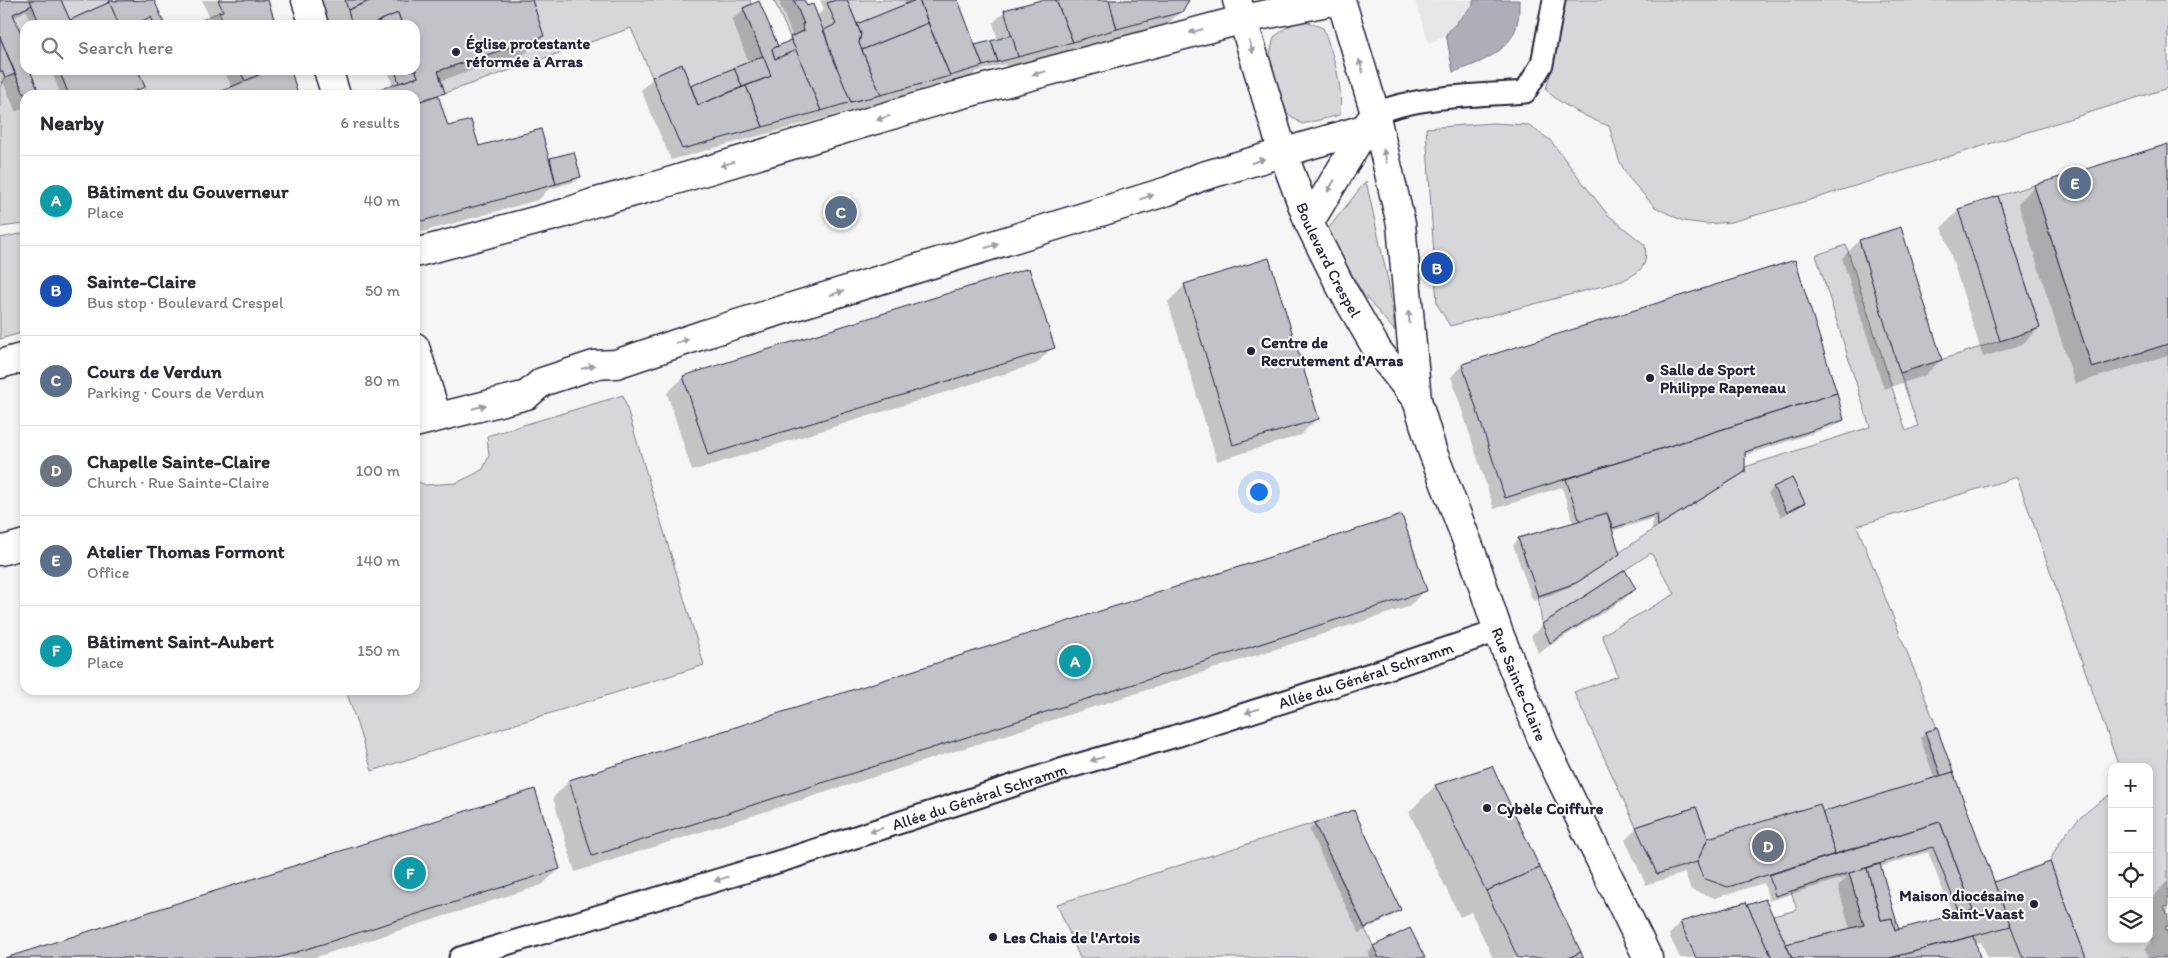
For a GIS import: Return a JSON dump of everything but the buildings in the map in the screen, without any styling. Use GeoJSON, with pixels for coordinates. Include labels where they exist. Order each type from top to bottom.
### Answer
{"type":"FeatureCollection","features":[{"type":"Feature","properties":{"kind":"street"},"geometry":{"type":"LineString","coordinates":[[306,0],[312,20]]}},
{"type":"Feature","properties":{"kind":"street"},"geometry":{"type":"LineString","coordinates":[[420,252],[652,188],[1240,10],[1339,0],[1370,121],[1401,224],[1417,400]]}},
{"type":"Feature","properties":{"kind":"street","name":"Boulevard Crespel"},"geometry":{"type":"LineString","coordinates":[[1240,10],[1283,153],[1309,223],[1342,289],[1378,351],[1417,400]]}},
{"type":"Feature","properties":{"kind":"street"},"geometry":{"type":"LineString","coordinates":[[330,75],[334,90]]}},
{"type":"Feature","properties":{"kind":"street"},"geometry":{"type":"LineString","coordinates":[[420,380],[426,420],[527,395],[542,382],[594,365],[616,364],[708,333],[1168,191],[1200,177],[1283,153],[1370,121]]}},
{"type":"Feature","properties":{"kind":"street"},"geometry":{"type":"LineString","coordinates":[[1309,223],[1370,121]]}},
{"type":"Feature","properties":{"kind":"street"},"geometry":{"type":"LineString","coordinates":[[0,364],[20,358]]}},
{"type":"Feature","properties":{"kind":"street","name":"Rue Sainte-Claire"},"geometry":{"type":"LineString","coordinates":[[1417,400],[1432,450],[1475,562],[1498,631],[1544,744],[1648,958]]}},
{"type":"Feature","properties":{"kind":"street"},"geometry":{"type":"LineString","coordinates":[[0,551],[20,545]]}},
{"type":"Feature","properties":{"kind":"lane"},"geometry":{"type":"LineString","coordinates":[[1370,121],[1401,104],[1422,100],[1524,92],[1542,64],[1554,0]]}},
{"type":"Feature","properties":{"kind":"lane","name":"Allée du Général Schramm"},"geometry":{"type":"LineString","coordinates":[[460,958],[786,859],[1070,766],[1176,736],[1383,670],[1498,631]]}},
{"type":"Feature","properties":{"kind":"shaded area"},"geometry":{"type":"Polygon","coordinates":[[[61,0],[111,0],[70,20],[61,0]]]}},
{"type":"Feature","properties":{"kind":"shaded area"},"geometry":{"type":"Polygon","coordinates":[[[532,0],[750,0],[751,4],[743,8],[763,56],[691,86],[682,65],[652,77],[631,28],[445,93],[438,71],[543,36],[532,0]]]}},
{"type":"Feature","properties":{"kind":"shaded area"},"geometry":{"type":"Polygon","coordinates":[[[774,0],[794,0],[804,24],[802,24],[804,31],[790,37],[774,0]]]}},
{"type":"Feature","properties":{"kind":"shaded area"},"geometry":{"type":"Polygon","coordinates":[[[847,0],[916,0],[857,24],[847,0]]]}},
{"type":"Feature","properties":{"kind":"shaded area"},"geometry":{"type":"Polygon","coordinates":[[[1415,0],[1473,0],[1473,5],[1446,34],[1429,44],[1415,0]]]}},
{"type":"Feature","properties":{"kind":"shaded area"},"geometry":{"type":"Polygon","coordinates":[[[1473,0],[1519,0],[1517,24],[1508,42],[1500,50],[1482,61],[1453,72],[1446,34],[1473,5],[1473,0]]]}},
{"type":"Feature","properties":{"kind":"shaded area"},"geometry":{"type":"Polygon","coordinates":[[[1565,0],[2168,0],[2168,88],[1810,200],[1731,222],[1707,224],[1683,221],[1655,207],[1628,177],[1619,160],[1609,126],[1566,105],[1546,89],[1557,50],[1565,0]]]}},
{"type":"Feature","properties":{"kind":"shaded area"},"geometry":{"type":"Polygon","coordinates":[[[32,5],[38,20],[20,20],[20,32],[13,14],[32,5]]]}},
{"type":"Feature","properties":{"kind":"shaded area"},"geometry":{"type":"Polygon","coordinates":[[[219,12],[223,20],[201,20],[219,12]]]}},
{"type":"Feature","properties":{"kind":"shaded area"},"geometry":{"type":"Polygon","coordinates":[[[1303,20],[1323,28],[1337,71],[1341,103],[1340,115],[1302,124],[1287,113],[1269,59],[1274,37],[1287,27],[1303,20]]]}},
{"type":"Feature","properties":{"kind":"shaded area"},"geometry":{"type":"Polygon","coordinates":[[[15,74],[22,90],[20,90],[20,225],[0,227],[0,87],[5,78],[15,74]]]}},
{"type":"Feature","properties":{"kind":"shaded area"},"geometry":{"type":"Polygon","coordinates":[[[30,75],[61,75],[67,90],[32,90],[30,75]]]}},
{"type":"Feature","properties":{"kind":"shaded area"},"geometry":{"type":"Polygon","coordinates":[[[140,75],[242,75],[245,81],[224,90],[146,90],[140,75]]]}},
{"type":"Feature","properties":{"kind":"shaded area"},"geometry":{"type":"Polygon","coordinates":[[[1492,123],[1528,125],[1550,140],[1607,214],[1645,245],[1646,253],[1642,268],[1622,281],[1450,326],[1437,304],[1426,128],[1492,123]]]}},
{"type":"Feature","properties":{"kind":"shaded area"},"geometry":{"type":"Polygon","coordinates":[[[1366,181],[1389,285],[1395,331],[1363,294],[1328,229],[1366,181]]]}},
{"type":"Feature","properties":{"kind":"shaded area"},"geometry":{"type":"Polygon","coordinates":[[[2034,185],[2092,368],[2168,344],[2168,906],[2164,907],[2168,916],[2168,926],[2165,927],[2168,935],[2168,958],[2086,958],[2050,862],[2067,832],[2093,807],[2108,796],[2108,943],[2153,943],[2153,763],[2118,763],[2017,477],[1857,526],[1937,728],[1925,732],[1941,776],[1822,812],[1708,838],[1696,807],[1636,827],[1574,692],[1618,676],[1602,635],[1675,594],[1651,553],[1542,624],[1538,596],[1576,583],[1658,526],[1745,472],[1745,467],[1870,427],[1816,255],[1846,245],[1906,431],[1918,426],[1900,373],[2040,328],[1998,196],[2034,185]],[[1792,478],[1774,487],[1787,512],[1805,503],[1792,478]]]}},
{"type":"Feature","properties":{"kind":"shaded area"},"geometry":{"type":"Polygon","coordinates":[[[20,234],[20,333],[0,339],[0,238],[20,234]]]}},
{"type":"Feature","properties":{"kind":"shaded area"},"geometry":{"type":"Polygon","coordinates":[[[623,395],[704,665],[372,771],[348,695],[420,695],[420,482],[425,485],[456,483],[483,469],[489,456],[487,436],[623,395]]]}},
{"type":"Feature","properties":{"kind":"shaded area"},"geometry":{"type":"Polygon","coordinates":[[[1314,823],[1379,958],[1080,958],[1057,904],[1314,823]]]}},
{"type":"Feature","properties":{"kind":"shaded area"},"geometry":{"type":"Polygon","coordinates":[[[1849,873],[1864,925],[1786,944],[1773,916],[1797,910],[1791,891],[1849,873]]]}},
{"type":"Feature","properties":{"kind":"place","name":"Église protestante réformée à Arras"},"geometry":{"type":"Point","coordinates":[456,52]}},
{"type":"Feature","properties":{"kind":"place","name":"Atelier Thomas Formont"},"geometry":{"type":"Point","coordinates":[2075,183]}},
{"type":"Feature","properties":{"kind":"place","name":"Cours de Verdun"},"geometry":{"type":"Point","coordinates":[841,212]}},
{"type":"Feature","properties":{"kind":"place","name":"Sainte-Claire"},"geometry":{"type":"Point","coordinates":[1437,268]}},
{"type":"Feature","properties":{"kind":"place","name":"Centre de Recrutement d'Arras"},"geometry":{"type":"Point","coordinates":[1251,351]}},
{"type":"Feature","properties":{"kind":"place","name":"Salle de Sport Philippe Rapeneau"},"geometry":{"type":"Point","coordinates":[1650,378]}},
{"type":"Feature","properties":{"kind":"place","name":"Bâtiment du Gouverneur"},"geometry":{"type":"Point","coordinates":[1075,661]}},
{"type":"Feature","properties":{"kind":"place","name":"Cybèle Coiffure"},"geometry":{"type":"Point","coordinates":[1487,808]}},
{"type":"Feature","properties":{"kind":"place","name":"Chapelle Sainte-Claire"},"geometry":{"type":"Point","coordinates":[1768,846]}},
{"type":"Feature","properties":{"kind":"place","name":"Bâtiment Saint-Aubert"},"geometry":{"type":"Point","coordinates":[410,873]}},
{"type":"Feature","properties":{"kind":"place","name":"Maison diocésaine Saint-Vaast"},"geometry":{"type":"Point","coordinates":[2034,904]}},
{"type":"Feature","properties":{"kind":"place","name":"Les Chais de l'Artois"},"geometry":{"type":"Point","coordinates":[993,937]}}]}
